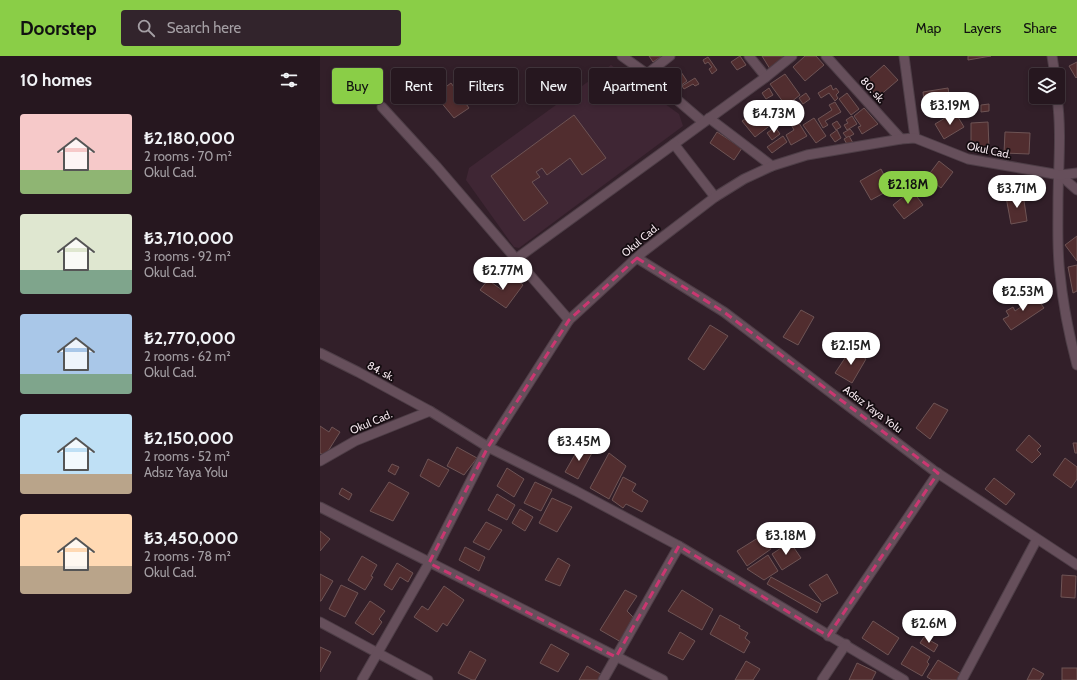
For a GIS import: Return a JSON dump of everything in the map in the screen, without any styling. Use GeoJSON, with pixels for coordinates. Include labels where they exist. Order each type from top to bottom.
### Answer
{"type":"FeatureCollection","features":[{"type":"Feature","properties":{"kind":"street"},"geometry":{"type":"LineString","coordinates":[[622,56],[639,68]]}},
{"type":"Feature","properties":{"kind":"street"},"geometry":{"type":"LineString","coordinates":[[655,68],[670,56]]}},
{"type":"Feature","properties":{"kind":"street"},"geometry":{"type":"LineString","coordinates":[[749,56],[766,76]]}},
{"type":"Feature","properties":{"kind":"street"},"geometry":{"type":"LineString","coordinates":[[516,259],[792,56]]}},
{"type":"Feature","properties":{"kind":"street","name":"80. sk."},"geometry":{"type":"LineString","coordinates":[[826,56],[901,139]]}},
{"type":"Feature","properties":{"kind":"street"},"geometry":{"type":"LineString","coordinates":[[904,56],[916,138]]}},
{"type":"Feature","properties":{"kind":"street"},"geometry":{"type":"LineString","coordinates":[[1052,56],[1054,68]]}},
{"type":"Feature","properties":{"kind":"street"},"geometry":{"type":"LineString","coordinates":[[681,101],[706,120],[772,166]]}},
{"type":"Feature","properties":{"kind":"street"},"geometry":{"type":"LineString","coordinates":[[1058,104],[1060,115],[1060,175],[1058,202],[1060,274],[1071,341],[1077,365]]}},
{"type":"Feature","properties":{"kind":"street"},"geometry":{"type":"LineString","coordinates":[[382,107],[437,167],[569,320]]}},
{"type":"Feature","properties":{"kind":"street","name":"Okul Cad."},"geometry":{"type":"LineString","coordinates":[[362,680],[429,563],[488,447],[569,320],[637,258],[715,197],[744,179],[772,166],[807,155],[901,139],[916,138],[968,159],[1060,175]]}},
{"type":"Feature","properties":{"kind":"street"},"geometry":{"type":"LineString","coordinates":[[674,144],[715,197]]}},
{"type":"Feature","properties":{"kind":"street"},"geometry":{"type":"LineString","coordinates":[[1060,175],[1077,173]]}},
{"type":"Feature","properties":{"kind":"street"},"geometry":{"type":"LineString","coordinates":[[1060,175],[1077,190]]}},
{"type":"Feature","properties":{"kind":"street","name":"Adsız Yaya Yolu"},"geometry":{"type":"LineString","coordinates":[[637,258],[724,312],[938,473],[1077,565]]}},
{"type":"Feature","properties":{"kind":"street","name":"84. sk."},"geometry":{"type":"LineString","coordinates":[[320,353],[430,411]]}},
{"type":"Feature","properties":{"kind":"street"},"geometry":{"type":"LineString","coordinates":[[430,411],[488,447],[679,546],[828,636],[846,644],[904,680]]}},
{"type":"Feature","properties":{"kind":"street","name":"Okul Cad."},"geometry":{"type":"LineString","coordinates":[[320,461],[355,441],[430,411]]}},
{"type":"Feature","properties":{"kind":"street"},"geometry":{"type":"LineString","coordinates":[[828,636],[938,473]]}},
{"type":"Feature","properties":{"kind":"street"},"geometry":{"type":"LineString","coordinates":[[320,507],[663,680]]}},
{"type":"Feature","properties":{"kind":"street"},"geometry":{"type":"LineString","coordinates":[[962,680],[1037,539]]}},
{"type":"Feature","properties":{"kind":"street"},"geometry":{"type":"LineString","coordinates":[[603,680],[679,546]]}},
{"type":"Feature","properties":{"kind":"street"},"geometry":{"type":"LineString","coordinates":[[320,622],[428,680]]}},
{"type":"Feature","properties":{"kind":"street"},"geometry":{"type":"LineString","coordinates":[[822,680],[846,644]]}},
{"type":"Feature","properties":{"kind":"highlighted area"},"geometry":{"type":"Polygon","coordinates":[[[637,258],[724,312],[938,473],[828,636],[679,546],[616,657],[429,563],[488,447],[569,320],[637,258]]]}},
{"type":"Feature","properties":{"kind":"shaded area"},"geometry":{"type":"Polygon","coordinates":[[[611,65],[615,68],[607,68],[611,65]]]}},
{"type":"Feature","properties":{"kind":"shaded area"},"geometry":{"type":"Polygon","coordinates":[[[589,81],[589,104],[665,104],[679,114],[683,126],[519,248],[514,247],[466,180],[469,168],[557,104],[581,104],[581,87],[589,81]]]}},
{"type":"Feature","properties":{"kind":"building"},"geometry":{"type":"Polygon","coordinates":[[[649,56],[662,56],[653,62],[649,56]]]}},
{"type":"Feature","properties":{"kind":"building"},"geometry":{"type":"Polygon","coordinates":[[[740,56],[746,65],[737,70],[731,62],[740,56]]]}},
{"type":"Feature","properties":{"kind":"building"},"geometry":{"type":"Polygon","coordinates":[[[762,56],[787,56],[770,69],[762,56]]]}},
{"type":"Feature","properties":{"kind":"building"},"geometry":{"type":"Polygon","coordinates":[[[805,56],[816,56],[824,65],[805,81],[793,67],[805,56]]]}},
{"type":"Feature","properties":{"kind":"building"},"geometry":{"type":"Polygon","coordinates":[[[968,56],[991,56],[968,60],[968,56]]]}},
{"type":"Feature","properties":{"kind":"building"},"geometry":{"type":"Polygon","coordinates":[[[708,57],[717,70],[712,74],[709,69],[712,67],[708,62],[705,64],[703,60],[708,57]]]}},
{"type":"Feature","properties":{"kind":"building"},"geometry":{"type":"Polygon","coordinates":[[[1077,62],[1077,77],[1076,78],[1069,66],[1077,62]]]}},
{"type":"Feature","properties":{"kind":"building"},"geometry":{"type":"Polygon","coordinates":[[[884,65],[898,80],[878,97],[865,82],[884,65]]]}},
{"type":"Feature","properties":{"kind":"building"},"geometry":{"type":"Polygon","coordinates":[[[681,72],[687,81],[681,85],[681,72]]]}},
{"type":"Feature","properties":{"kind":"building"},"geometry":{"type":"Polygon","coordinates":[[[785,74],[800,95],[786,106],[770,84],[785,74]]]}},
{"type":"Feature","properties":{"kind":"building"},"geometry":{"type":"Polygon","coordinates":[[[695,78],[699,84],[695,86],[693,84],[684,89],[682,86],[695,78]]]}},
{"type":"Feature","properties":{"kind":"building"},"geometry":{"type":"Polygon","coordinates":[[[451,83],[454,87],[454,104],[466,104],[469,108],[454,118],[442,104],[446,104],[446,87],[451,83]]]}},
{"type":"Feature","properties":{"kind":"building"},"geometry":{"type":"Polygon","coordinates":[[[831,85],[833,90],[836,88],[839,92],[836,95],[838,98],[835,101],[829,93],[821,98],[818,93],[831,85]]]}},
{"type":"Feature","properties":{"kind":"building"},"geometry":{"type":"Polygon","coordinates":[[[769,88],[773,95],[766,99],[762,93],[769,88]]]}},
{"type":"Feature","properties":{"kind":"building"},"geometry":{"type":"Polygon","coordinates":[[[948,88],[951,107],[939,109],[938,106],[925,108],[923,92],[948,88]]]}},
{"type":"Feature","properties":{"kind":"building"},"geometry":{"type":"Polygon","coordinates":[[[806,93],[810,99],[803,104],[799,98],[806,93]]]}},
{"type":"Feature","properties":{"kind":"building"},"geometry":{"type":"Polygon","coordinates":[[[847,93],[859,109],[851,115],[839,99],[847,93]]]}},
{"type":"Feature","properties":{"kind":"building"},"geometry":{"type":"Polygon","coordinates":[[[835,102],[841,112],[825,121],[828,125],[823,128],[818,119],[832,110],[829,105],[835,102]]]}},
{"type":"Feature","properties":{"kind":"building"},"geometry":{"type":"Polygon","coordinates":[[[989,104],[989,111],[981,112],[981,105],[989,104]]]}},
{"type":"Feature","properties":{"kind":"building"},"geometry":{"type":"Polygon","coordinates":[[[864,108],[878,124],[862,134],[858,127],[861,126],[854,116],[864,108]]]}},
{"type":"Feature","properties":{"kind":"building"},"geometry":{"type":"Polygon","coordinates":[[[760,109],[772,124],[755,137],[742,121],[760,109]]]}},
{"type":"Feature","properties":{"kind":"building"},"geometry":{"type":"Polygon","coordinates":[[[955,112],[964,127],[944,139],[935,124],[955,112]]]}},
{"type":"Feature","properties":{"kind":"building"},"geometry":{"type":"Polygon","coordinates":[[[574,115],[606,158],[582,175],[570,158],[547,175],[542,168],[536,172],[540,177],[532,182],[548,203],[524,221],[491,176],[574,115]]]}},
{"type":"Feature","properties":{"kind":"building"},"geometry":{"type":"Polygon","coordinates":[[[794,115],[807,136],[791,145],[786,135],[794,130],[788,119],[794,115]]]}},
{"type":"Feature","properties":{"kind":"building"},"geometry":{"type":"Polygon","coordinates":[[[852,116],[857,124],[847,130],[844,125],[848,123],[846,120],[852,116]]]}},
{"type":"Feature","properties":{"kind":"building"},"geometry":{"type":"Polygon","coordinates":[[[814,118],[826,136],[816,143],[803,125],[814,118]]]}},
{"type":"Feature","properties":{"kind":"building"},"geometry":{"type":"Polygon","coordinates":[[[837,121],[841,127],[836,130],[832,124],[837,121]]]}},
{"type":"Feature","properties":{"kind":"building"},"geometry":{"type":"Polygon","coordinates":[[[988,122],[989,148],[971,149],[971,123],[988,122]]]}},
{"type":"Feature","properties":{"kind":"building"},"geometry":{"type":"Polygon","coordinates":[[[775,127],[780,134],[772,140],[767,133],[775,127]]]}},
{"type":"Feature","properties":{"kind":"building"},"geometry":{"type":"Polygon","coordinates":[[[850,129],[854,134],[847,138],[843,133],[850,129]]]}},
{"type":"Feature","properties":{"kind":"building"},"geometry":{"type":"Polygon","coordinates":[[[837,130],[841,138],[835,142],[830,135],[837,130]]]}},
{"type":"Feature","properties":{"kind":"building"},"geometry":{"type":"Polygon","coordinates":[[[717,132],[742,148],[734,160],[710,143],[717,132]]]}},
{"type":"Feature","properties":{"kind":"building"},"geometry":{"type":"Polygon","coordinates":[[[1005,132],[1030,133],[1029,154],[1004,153],[1005,132]]]}},
{"type":"Feature","properties":{"kind":"building"},"geometry":{"type":"Polygon","coordinates":[[[783,136],[787,142],[772,153],[767,147],[783,136]]]}},
{"type":"Feature","properties":{"kind":"building"},"geometry":{"type":"Polygon","coordinates":[[[849,136],[853,143],[848,146],[844,139],[849,136]]]}},
{"type":"Feature","properties":{"kind":"building"},"geometry":{"type":"Polygon","coordinates":[[[939,161],[953,172],[941,188],[927,177],[939,161]]]}},
{"type":"Feature","properties":{"kind":"building"},"geometry":{"type":"Polygon","coordinates":[[[881,169],[891,189],[871,200],[860,181],[881,169]]]}},
{"type":"Feature","properties":{"kind":"building"},"geometry":{"type":"Polygon","coordinates":[[[912,190],[923,205],[904,219],[893,205],[912,190]]]}},
{"type":"Feature","properties":{"kind":"building"},"geometry":{"type":"Polygon","coordinates":[[[1023,194],[1027,221],[1011,224],[1006,197],[1023,194]]]}},
{"type":"Feature","properties":{"kind":"building"},"geometry":{"type":"Polygon","coordinates":[[[1077,236],[1077,261],[1065,245],[1077,236]]]}},
{"type":"Feature","properties":{"kind":"building"},"geometry":{"type":"Polygon","coordinates":[[[1077,265],[1077,291],[1073,293],[1068,267],[1077,265]]]}},
{"type":"Feature","properties":{"kind":"building"},"geometry":{"type":"Polygon","coordinates":[[[512,276],[523,285],[506,308],[480,290],[488,280],[502,290],[512,276]]]}},
{"type":"Feature","properties":{"kind":"building"},"geometry":{"type":"Polygon","coordinates":[[[1033,293],[1044,308],[1011,330],[1003,319],[1009,316],[1006,311],[1013,307],[1015,311],[1028,302],[1025,298],[1033,293]]]}},
{"type":"Feature","properties":{"kind":"building"},"geometry":{"type":"Polygon","coordinates":[[[801,310],[814,317],[798,345],[783,337],[801,310]]]}},
{"type":"Feature","properties":{"kind":"building"},"geometry":{"type":"Polygon","coordinates":[[[710,325],[728,336],[704,370],[688,359],[710,325]]]}},
{"type":"Feature","properties":{"kind":"building"},"geometry":{"type":"Polygon","coordinates":[[[851,349],[866,359],[852,383],[835,373],[851,349]]]}},
{"type":"Feature","properties":{"kind":"building"},"geometry":{"type":"Polygon","coordinates":[[[934,403],[948,410],[930,439],[916,428],[934,403]]]}},
{"type":"Feature","properties":{"kind":"building"},"geometry":{"type":"Polygon","coordinates":[[[320,426],[329,432],[332,427],[340,432],[325,456],[320,453],[320,426]]]}},
{"type":"Feature","properties":{"kind":"building"},"geometry":{"type":"Polygon","coordinates":[[[1029,435],[1041,446],[1037,450],[1041,454],[1032,463],[1016,450],[1029,435]]]}},
{"type":"Feature","properties":{"kind":"building"},"geometry":{"type":"Polygon","coordinates":[[[1073,443],[1077,443],[1077,453],[1075,453],[1073,443]]]}},
{"type":"Feature","properties":{"kind":"building"},"geometry":{"type":"Polygon","coordinates":[[[581,444],[593,451],[578,479],[565,472],[581,444]]]}},
{"type":"Feature","properties":{"kind":"building"},"geometry":{"type":"Polygon","coordinates":[[[457,447],[477,458],[464,475],[447,466],[457,447]]]}},
{"type":"Feature","properties":{"kind":"building"},"geometry":{"type":"Polygon","coordinates":[[[609,453],[626,466],[609,499],[590,488],[609,453]]]}},
{"type":"Feature","properties":{"kind":"building"},"geometry":{"type":"Polygon","coordinates":[[[1065,458],[1077,467],[1077,479],[1071,488],[1053,475],[1065,458]]]}},
{"type":"Feature","properties":{"kind":"building"},"geometry":{"type":"Polygon","coordinates":[[[428,459],[449,470],[439,487],[420,476],[428,459]]]}},
{"type":"Feature","properties":{"kind":"building"},"geometry":{"type":"Polygon","coordinates":[[[392,464],[399,467],[395,475],[388,471],[392,464]]]}},
{"type":"Feature","properties":{"kind":"building"},"geometry":{"type":"Polygon","coordinates":[[[507,468],[524,479],[514,497],[497,486],[507,468]]]}},
{"type":"Feature","properties":{"kind":"building"},"geometry":{"type":"Polygon","coordinates":[[[623,477],[636,484],[632,491],[648,501],[642,512],[626,504],[623,508],[612,500],[623,477]]]}},
{"type":"Feature","properties":{"kind":"building"},"geometry":{"type":"Polygon","coordinates":[[[994,478],[1015,494],[1006,505],[985,489],[994,478]]]}},
{"type":"Feature","properties":{"kind":"building"},"geometry":{"type":"Polygon","coordinates":[[[389,482],[409,493],[393,521],[370,511],[389,482]]]}},
{"type":"Feature","properties":{"kind":"building"},"geometry":{"type":"Polygon","coordinates":[[[535,482],[552,490],[541,511],[524,503],[535,482]]]}},
{"type":"Feature","properties":{"kind":"building"},"geometry":{"type":"Polygon","coordinates":[[[342,488],[352,494],[349,500],[339,494],[342,488]]]}},
{"type":"Feature","properties":{"kind":"building"},"geometry":{"type":"Polygon","coordinates":[[[497,494],[515,505],[507,520],[488,510],[497,494]]]}},
{"type":"Feature","properties":{"kind":"building"},"geometry":{"type":"Polygon","coordinates":[[[552,498],[572,507],[557,532],[539,523],[552,498]]]}},
{"type":"Feature","properties":{"kind":"building"},"geometry":{"type":"Polygon","coordinates":[[[520,509],[533,517],[525,531],[512,523],[520,509]]]}},
{"type":"Feature","properties":{"kind":"building"},"geometry":{"type":"Polygon","coordinates":[[[486,522],[502,530],[489,550],[473,542],[486,522]]]}},
{"type":"Feature","properties":{"kind":"building"},"geometry":{"type":"Polygon","coordinates":[[[320,531],[330,539],[320,551],[320,531]]]}},
{"type":"Feature","properties":{"kind":"building"},"geometry":{"type":"Polygon","coordinates":[[[761,536],[771,549],[747,566],[737,551],[761,536]]]}},
{"type":"Feature","properties":{"kind":"building"},"geometry":{"type":"Polygon","coordinates":[[[790,542],[801,558],[782,570],[772,554],[790,542]]]}},
{"type":"Feature","properties":{"kind":"building"},"geometry":{"type":"Polygon","coordinates":[[[465,547],[485,557],[479,571],[459,560],[465,547]]]}},
{"type":"Feature","properties":{"kind":"building"},"geometry":{"type":"Polygon","coordinates":[[[768,555],[778,571],[764,580],[747,569],[768,555]]]}},
{"type":"Feature","properties":{"kind":"building"},"geometry":{"type":"Polygon","coordinates":[[[362,556],[377,565],[371,576],[373,577],[365,590],[348,580],[362,556]]]}},
{"type":"Feature","properties":{"kind":"building"},"geometry":{"type":"Polygon","coordinates":[[[558,558],[570,565],[560,586],[545,580],[558,558]]]}},
{"type":"Feature","properties":{"kind":"building"},"geometry":{"type":"Polygon","coordinates":[[[397,563],[413,573],[408,582],[400,577],[392,590],[384,585],[397,563]]]}},
{"type":"Feature","properties":{"kind":"building"},"geometry":{"type":"Polygon","coordinates":[[[320,574],[333,581],[321,601],[320,601],[320,574]]]}},
{"type":"Feature","properties":{"kind":"building"},"geometry":{"type":"Polygon","coordinates":[[[827,574],[838,593],[822,602],[809,585],[827,574]]]}},
{"type":"Feature","properties":{"kind":"building"},"geometry":{"type":"Polygon","coordinates":[[[1062,575],[1076,576],[1075,598],[1061,597],[1062,575]]]}},
{"type":"Feature","properties":{"kind":"building"},"geometry":{"type":"Polygon","coordinates":[[[771,577],[821,604],[817,613],[767,584],[771,577]]]}},
{"type":"Feature","properties":{"kind":"building"},"geometry":{"type":"Polygon","coordinates":[[[341,585],[358,593],[345,617],[329,609],[341,585]]]}},
{"type":"Feature","properties":{"kind":"building"},"geometry":{"type":"Polygon","coordinates":[[[444,586],[464,600],[447,626],[443,623],[437,632],[414,617],[422,606],[428,610],[444,586]]]}},
{"type":"Feature","properties":{"kind":"building"},"geometry":{"type":"Polygon","coordinates":[[[625,590],[637,596],[627,611],[633,617],[621,642],[600,630],[625,590]]]}},
{"type":"Feature","properties":{"kind":"building"},"geometry":{"type":"Polygon","coordinates":[[[682,590],[713,609],[702,630],[668,611],[682,590]]]}},
{"type":"Feature","properties":{"kind":"building"},"geometry":{"type":"Polygon","coordinates":[[[370,601],[385,611],[379,619],[382,622],[373,635],[355,623],[370,601]]]}},
{"type":"Feature","properties":{"kind":"building"},"geometry":{"type":"Polygon","coordinates":[[[720,615],[740,626],[739,628],[748,633],[745,638],[750,642],[744,653],[710,634],[720,615]]]}},
{"type":"Feature","properties":{"kind":"building"},"geometry":{"type":"Polygon","coordinates":[[[873,621],[899,638],[888,655],[862,638],[873,621]]]}},
{"type":"Feature","properties":{"kind":"building"},"geometry":{"type":"Polygon","coordinates":[[[680,632],[695,641],[683,660],[668,653],[680,632]]]}},
{"type":"Feature","properties":{"kind":"building"},"geometry":{"type":"Polygon","coordinates":[[[924,637],[938,645],[934,652],[920,643],[924,637]]]}},
{"type":"Feature","properties":{"kind":"building"},"geometry":{"type":"Polygon","coordinates":[[[551,644],[569,654],[558,672],[540,663],[551,644]]]}},
{"type":"Feature","properties":{"kind":"building"},"geometry":{"type":"Polygon","coordinates":[[[912,646],[930,657],[927,662],[929,664],[922,676],[901,664],[912,646]]]}},
{"type":"Feature","properties":{"kind":"building"},"geometry":{"type":"Polygon","coordinates":[[[320,647],[331,652],[320,672],[320,647]]]}},
{"type":"Feature","properties":{"kind":"building"},"geometry":{"type":"Polygon","coordinates":[[[470,651],[486,660],[475,680],[458,673],[470,651]]]}},
{"type":"Feature","properties":{"kind":"building"},"geometry":{"type":"Polygon","coordinates":[[[938,660],[961,674],[958,680],[932,680],[927,677],[938,660]]]}},
{"type":"Feature","properties":{"kind":"building"},"geometry":{"type":"Polygon","coordinates":[[[746,661],[760,669],[753,680],[735,680],[746,661]]]}},
{"type":"Feature","properties":{"kind":"building"},"geometry":{"type":"Polygon","coordinates":[[[857,663],[876,672],[872,680],[849,680],[857,663]]]}},
{"type":"Feature","properties":{"kind":"building"},"geometry":{"type":"Polygon","coordinates":[[[587,666],[604,676],[602,680],[579,680],[587,666]]]}},
{"type":"Feature","properties":{"kind":"building"},"geometry":{"type":"Polygon","coordinates":[[[1033,668],[1044,674],[1040,680],[1027,680],[1033,668]]]}},
{"type":"Feature","properties":{"kind":"building"},"geometry":{"type":"Polygon","coordinates":[[[1062,668],[1077,668],[1077,680],[1062,680],[1062,668]]]}}]}
